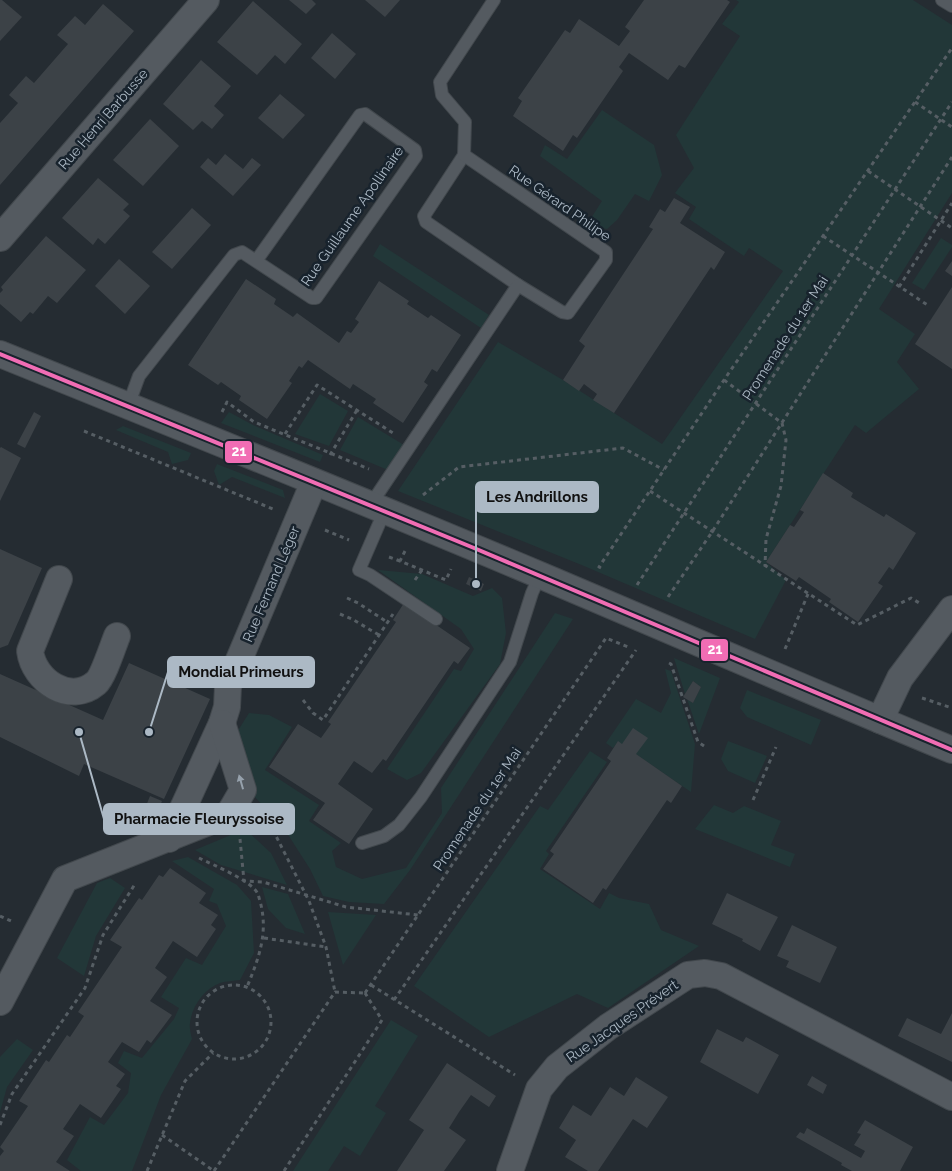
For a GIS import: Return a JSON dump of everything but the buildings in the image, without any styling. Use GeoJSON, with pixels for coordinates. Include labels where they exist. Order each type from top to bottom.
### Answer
{"type":"FeatureCollection","features":[{"type":"Feature","properties":{"kind":"street","name":"Rue Henri Barbusse"},"geometry":{"type":"LineString","coordinates":[[0,238],[206,0]]}},
{"type":"Feature","properties":{"kind":"street"},"geometry":{"type":"LineString","coordinates":[[0,354],[378,507],[952,750]]}},
{"type":"Feature","properties":{"kind":"street","name":"Rue Fernand Léger"},"geometry":{"type":"LineString","coordinates":[[166,840],[222,723],[227,707],[228,686],[314,482]]}},
{"type":"Feature","properties":{"kind":"street"},"geometry":{"type":"LineString","coordinates":[[59,579],[30,651],[31,662],[39,675],[51,686],[69,692],[85,690],[98,681],[117,636]]}},
{"type":"Feature","properties":{"kind":"street"},"geometry":{"type":"LineString","coordinates":[[880,720],[900,678],[948,615]]}},
{"type":"Feature","properties":{"kind":"street"},"geometry":{"type":"LineString","coordinates":[[0,1002],[65,879],[229,814],[237,804],[243,790],[222,723]]}},
{"type":"Feature","properties":{"kind":"street","name":"Rue Jacques Prévert"},"geometry":{"type":"LineString","coordinates":[[510,1171],[538,1090],[557,1067],[608,1027],[688,975],[705,973],[721,976],[952,1097]]}},
{"type":"Feature","properties":{"kind":"lane"},"geometry":{"type":"LineString","coordinates":[[464,155],[465,122],[442,95],[440,82],[494,0]]}},
{"type":"Feature","properties":{"kind":"lane"},"geometry":{"type":"LineString","coordinates":[[942,0],[952,6]]}},
{"type":"Feature","properties":{"kind":"lane","name":"Rue Guillaume Apollinaire"},"geometry":{"type":"LineString","coordinates":[[128,406],[140,376],[234,255],[242,252],[312,298],[316,298],[416,156],[416,150],[365,114],[360,115],[256,261]]}},
{"type":"Feature","properties":{"kind":"lane","name":"Rue Gérard Philipe"},"geometry":{"type":"LineString","coordinates":[[464,155],[606,252],[606,260],[568,313],[562,312],[518,285],[426,222],[424,216],[464,155]]}},
{"type":"Feature","properties":{"kind":"lane"},"geometry":{"type":"LineString","coordinates":[[436,619],[359,570],[368,548],[378,507],[411,444],[518,285]]}},
{"type":"Feature","properties":{"kind":"lane"},"geometry":{"type":"LineString","coordinates":[[362,843],[384,836],[400,826],[421,797],[510,662],[532,593],[540,575]]}},
{"type":"Feature","properties":{"kind":"path"},"geometry":{"type":"LineString","coordinates":[[606,571],[599,567],[724,380],[952,48]]}},
{"type":"Feature","properties":{"kind":"path"},"geometry":{"type":"LineString","coordinates":[[915,102],[952,127]]}},
{"type":"Feature","properties":{"kind":"path","name":"Promenade du 1er Mai"},"geometry":{"type":"LineString","coordinates":[[637,585],[952,102]]}},
{"type":"Feature","properties":{"kind":"path"},"geometry":{"type":"LineString","coordinates":[[660,595],[667,598],[712,532],[952,157]]}},
{"type":"Feature","properties":{"kind":"path"},"geometry":{"type":"LineString","coordinates":[[868,171],[952,228]]}},
{"type":"Feature","properties":{"kind":"path"},"geometry":{"type":"LineString","coordinates":[[899,287],[952,203]]}},
{"type":"Feature","properties":{"kind":"path"},"geometry":{"type":"LineString","coordinates":[[823,236],[929,306]]}},
{"type":"Feature","properties":{"kind":"path"},"geometry":{"type":"LineString","coordinates":[[724,380],[782,423],[786,440],[781,486],[766,539],[765,566]]}},
{"type":"Feature","properties":{"kind":"path"},"geometry":{"type":"LineString","coordinates":[[285,434],[317,385],[411,444]]}},
{"type":"Feature","properties":{"kind":"path"},"geometry":{"type":"LineString","coordinates":[[327,460],[357,410]]}},
{"type":"Feature","properties":{"kind":"path"},"geometry":{"type":"LineString","coordinates":[[84,431],[446,580],[452,568]]}},
{"type":"Feature","properties":{"kind":"path"},"geometry":{"type":"LineString","coordinates":[[416,499],[459,467],[623,448],[664,470]]}},
{"type":"Feature","properties":{"kind":"path"},"geometry":{"type":"LineString","coordinates":[[650,491],[857,626],[911,598],[948,615]]}},
{"type":"Feature","properties":{"kind":"path"},"geometry":{"type":"LineString","coordinates":[[400,561],[406,548]]}},
{"type":"Feature","properties":{"kind":"path"},"geometry":{"type":"LineString","coordinates":[[630,582],[645,589]]}},
{"type":"Feature","properties":{"kind":"path"},"geometry":{"type":"LineString","coordinates":[[784,653],[808,594]]}},
{"type":"Feature","properties":{"kind":"path"},"geometry":{"type":"LineString","coordinates":[[303,700],[313,713],[323,720],[387,622],[347,598]]}},
{"type":"Feature","properties":{"kind":"path"},"geometry":{"type":"LineString","coordinates":[[340,614],[379,635]]}},
{"type":"Feature","properties":{"kind":"path","name":"Promenade du 1er Mai"},"geometry":{"type":"LineString","coordinates":[[365,993],[606,638],[636,650]]}},
{"type":"Feature","properties":{"kind":"path"},"geometry":{"type":"LineString","coordinates":[[394,1000],[636,650],[644,653]]}},
{"type":"Feature","properties":{"kind":"path"},"geometry":{"type":"LineString","coordinates":[[662,660],[671,664],[698,742],[707,748]]}},
{"type":"Feature","properties":{"kind":"path"},"geometry":{"type":"LineString","coordinates":[[917,705],[920,698],[952,708]]}},
{"type":"Feature","properties":{"kind":"path"},"geometry":{"type":"LineString","coordinates":[[754,800],[776,747]]}},
{"type":"Feature","properties":{"kind":"path"},"geometry":{"type":"LineString","coordinates":[[162,1136],[214,1171],[335,992],[326,947],[306,895],[275,834],[237,804]]}},
{"type":"Feature","properties":{"kind":"path"},"geometry":{"type":"LineString","coordinates":[[166,840],[244,881],[258,893],[263,916],[264,938],[258,962],[247,987]]}},
{"type":"Feature","properties":{"kind":"path"},"geometry":{"type":"LineString","coordinates":[[0,1125],[12,1094],[85,988],[103,935],[140,875],[132,853]]}},
{"type":"Feature","properties":{"kind":"path"},"geometry":{"type":"LineString","coordinates":[[244,881],[263,882],[346,907],[418,915]]}},
{"type":"Feature","properties":{"kind":"path"},"geometry":{"type":"LineString","coordinates":[[264,938],[326,947]]}},
{"type":"Feature","properties":{"kind":"path"},"geometry":{"type":"LineString","coordinates":[[235,985],[247,987],[258,994],[266,1003],[271,1015],[271,1028],[267,1040],[259,1050],[249,1057],[236,1060],[224,1058],[213,1053],[204,1045],[196,1022],[198,1011],[204,1000],[212,992],[223,987],[235,985]]}},
{"type":"Feature","properties":{"kind":"path"},"geometry":{"type":"LineString","coordinates":[[371,985],[538,1090]]}},
{"type":"Feature","properties":{"kind":"path"},"geometry":{"type":"LineString","coordinates":[[284,1171],[382,1020],[365,993],[335,992]]}},
{"type":"Feature","properties":{"kind":"path"},"geometry":{"type":"LineString","coordinates":[[147,1171],[185,1081],[213,1053]]}},
{"type":"Feature","properties":{"kind":"green space"},"geometry":{"type":"Polygon","coordinates":[[[736,0],[913,0],[952,25],[952,193],[879,309],[915,334],[897,362],[919,389],[866,433],[855,425],[766,562],[786,580],[755,639],[584,566],[398,491],[498,342],[563,380],[662,444],[783,271],[749,248],[744,256],[689,219],[696,207],[675,193],[694,168],[676,135],[740,36],[722,24],[739,2],[736,0]]]}},
{"type":"Feature","properties":{"kind":"green space"},"geometry":{"type":"Polygon","coordinates":[[[602,110],[654,145],[662,175],[649,201],[635,194],[617,220],[607,229],[588,223],[602,201],[540,156],[545,145],[567,159],[602,110]]]}},
{"type":"Feature","properties":{"kind":"green space"},"geometry":{"type":"Polygon","coordinates":[[[941,238],[952,245],[952,247],[924,290],[912,283],[941,238]]]}},
{"type":"Feature","properties":{"kind":"green space"},"geometry":{"type":"Polygon","coordinates":[[[380,244],[489,315],[481,328],[373,256],[380,244]]]}},
{"type":"Feature","properties":{"kind":"green space"},"geometry":{"type":"Polygon","coordinates":[[[320,394],[348,411],[329,446],[295,434],[320,394]]]}},
{"type":"Feature","properties":{"kind":"green space"},"geometry":{"type":"Polygon","coordinates":[[[229,412],[253,425],[323,455],[320,462],[221,423],[229,412]]]}},
{"type":"Feature","properties":{"kind":"green space"},"geometry":{"type":"Polygon","coordinates":[[[358,417],[404,445],[388,470],[340,450],[358,417]]]}},
{"type":"Feature","properties":{"kind":"green space"},"geometry":{"type":"Polygon","coordinates":[[[123,426],[191,453],[188,460],[172,464],[168,452],[116,430],[123,426]]]}},
{"type":"Feature","properties":{"kind":"green space"},"geometry":{"type":"Polygon","coordinates":[[[217,464],[283,490],[285,498],[232,477],[219,485],[214,471],[217,464]]]}},
{"type":"Feature","properties":{"kind":"green space"},"geometry":{"type":"Polygon","coordinates":[[[378,570],[422,574],[473,596],[492,588],[502,598],[506,633],[500,664],[421,773],[407,780],[387,769],[454,669],[461,671],[474,649],[461,629],[378,570]]]}},
{"type":"Feature","properties":{"kind":"green space"},"geometry":{"type":"Polygon","coordinates":[[[555,613],[573,619],[410,870],[384,904],[349,902],[323,896],[310,869],[285,830],[253,795],[245,769],[247,756],[240,744],[237,732],[249,713],[269,715],[292,727],[265,770],[319,805],[309,821],[341,843],[332,851],[336,867],[362,879],[406,868],[442,813],[441,788],[555,613]]]}},
{"type":"Feature","properties":{"kind":"green space"},"geometry":{"type":"Polygon","coordinates":[[[674,658],[720,678],[699,734],[687,699],[693,703],[701,687],[693,681],[685,694],[674,658]]]}},
{"type":"Feature","properties":{"kind":"green space"},"geometry":{"type":"Polygon","coordinates":[[[665,669],[671,671],[695,744],[691,792],[618,742],[613,748],[606,743],[636,699],[661,713],[671,693],[665,669]]]}},
{"type":"Feature","properties":{"kind":"green space"},"geometry":{"type":"Polygon","coordinates":[[[747,690],[821,720],[811,745],[747,717],[740,708],[747,690]]]}},
{"type":"Feature","properties":{"kind":"green space"},"geometry":{"type":"Polygon","coordinates":[[[728,741],[767,756],[755,783],[728,771],[721,759],[728,741]]]}},
{"type":"Feature","properties":{"kind":"green space"},"geometry":{"type":"Polygon","coordinates":[[[590,751],[607,762],[546,851],[549,854],[540,869],[600,909],[609,893],[619,898],[649,904],[661,930],[699,946],[608,1008],[577,994],[489,1037],[414,986],[540,806],[548,810],[590,751]]]}},
{"type":"Feature","properties":{"kind":"green space"},"geometry":{"type":"Polygon","coordinates":[[[714,805],[733,813],[744,806],[781,821],[771,845],[795,854],[790,867],[695,829],[714,805]]]}},
{"type":"Feature","properties":{"kind":"green space"},"geometry":{"type":"Polygon","coordinates":[[[245,829],[271,853],[287,885],[221,865],[195,850],[245,829]]]}},
{"type":"Feature","properties":{"kind":"green space"},"geometry":{"type":"Polygon","coordinates":[[[188,857],[237,885],[251,901],[254,953],[240,980],[222,982],[214,986],[196,1004],[190,1025],[192,1039],[161,1095],[132,1171],[81,1171],[67,1160],[90,1117],[104,1125],[128,1093],[131,1073],[118,1063],[124,1051],[142,1058],[174,1019],[179,1008],[161,997],[186,958],[202,965],[226,926],[217,904],[209,901],[214,889],[172,861],[188,857]]]}},
{"type":"Feature","properties":{"kind":"green space"},"geometry":{"type":"Polygon","coordinates":[[[110,878],[125,888],[96,936],[84,976],[57,958],[97,883],[110,878]]]}},
{"type":"Feature","properties":{"kind":"green space"},"geometry":{"type":"Polygon","coordinates":[[[262,887],[288,894],[305,934],[286,928],[268,909],[262,887]]]}},
{"type":"Feature","properties":{"kind":"green space"},"geometry":{"type":"Polygon","coordinates":[[[328,912],[376,915],[343,965],[328,912]]]}},
{"type":"Feature","properties":{"kind":"green space"},"geometry":{"type":"Polygon","coordinates":[[[391,1020],[418,1036],[375,1106],[386,1113],[360,1156],[344,1146],[328,1171],[293,1171],[391,1020]]]}},
{"type":"Feature","properties":{"kind":"green space"},"geometry":{"type":"Polygon","coordinates":[[[17,1039],[33,1050],[7,1087],[0,1112],[0,1057],[17,1039]]]}},
{"type":"Feature","properties":{"kind":"transit line","name":"21"},"geometry":{"type":"LineString","coordinates":[[0,354],[474,548],[952,750]]}},
{"type":"Feature","properties":{"kind":"place","name":"Les Andrillons"},"geometry":{"type":"Point","coordinates":[476,584]}},
{"type":"Feature","properties":{"kind":"place","name":"Pharmacie Fleuryssoise"},"geometry":{"type":"Point","coordinates":[79,732]}},
{"type":"Feature","properties":{"kind":"place","name":"Mondial Primeurs"},"geometry":{"type":"Point","coordinates":[149,732]}}]}
